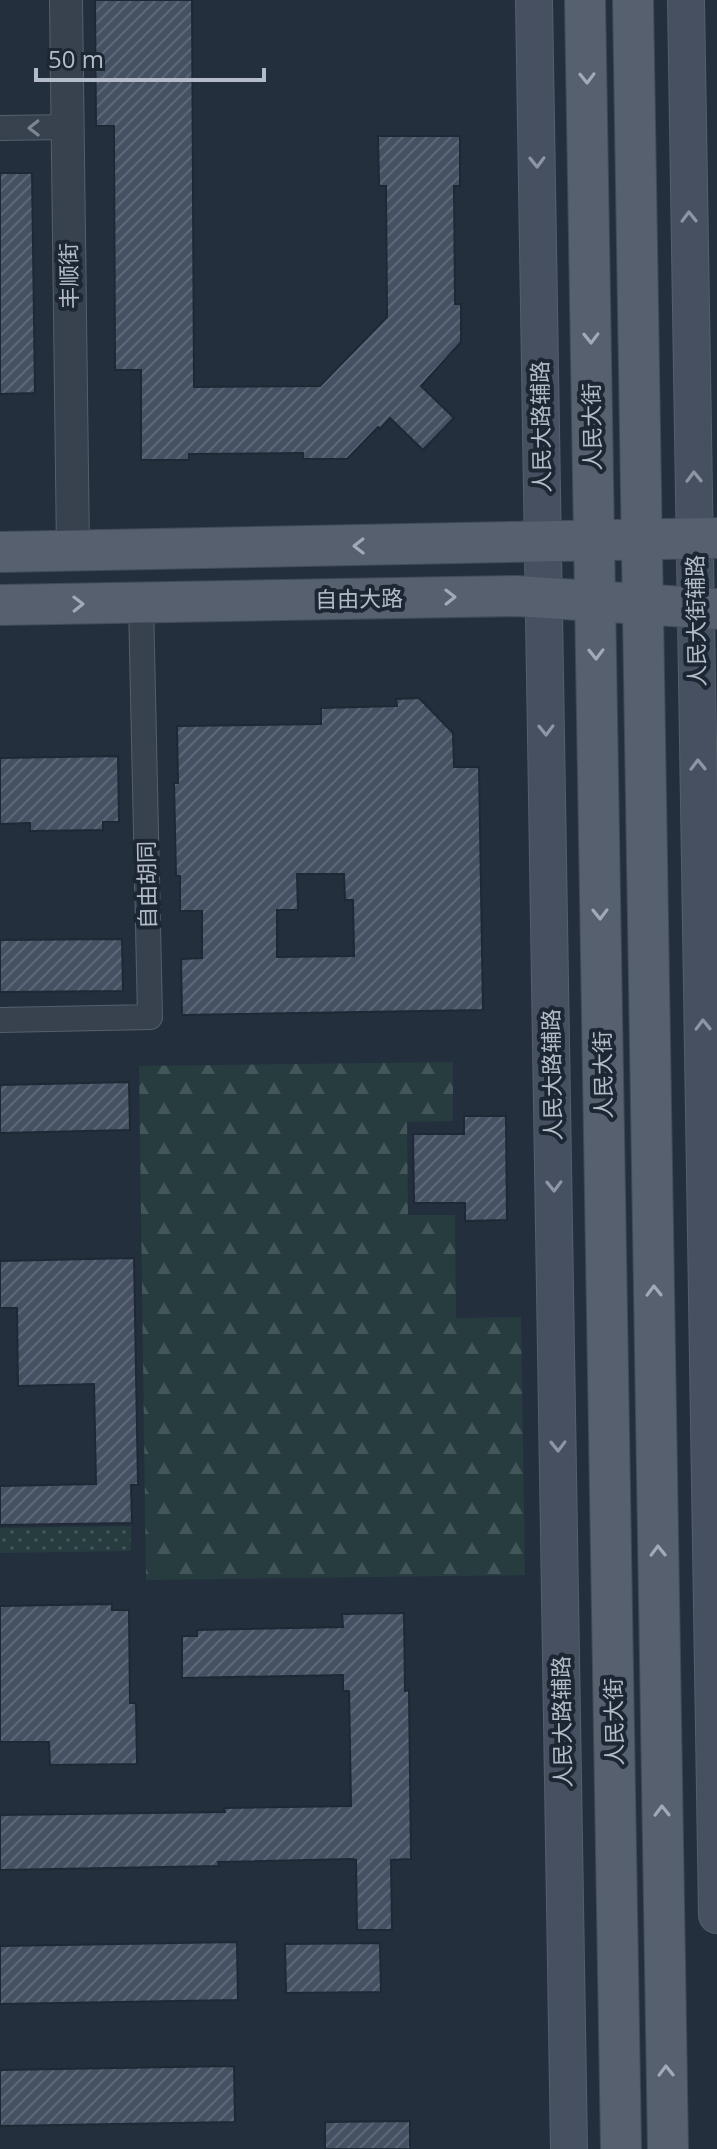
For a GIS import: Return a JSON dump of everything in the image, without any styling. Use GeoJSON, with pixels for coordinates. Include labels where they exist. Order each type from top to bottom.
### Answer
{"type":"FeatureCollection","features":[{"type":"Feature","properties":{"kind":"main road","name":"人民大路辅路"},"geometry":{"type":"LineString","coordinates":[[534,0],[569,2149]]}},
{"type":"Feature","properties":{"kind":"main road","name":"人民大街"},"geometry":{"type":"LineString","coordinates":[[585,0],[621,2149]]}},
{"type":"Feature","properties":{"kind":"main road"},"geometry":{"type":"LineString","coordinates":[[633,0],[668,2149]]}},
{"type":"Feature","properties":{"kind":"main road","name":"人民大街辅路"},"geometry":{"type":"LineString","coordinates":[[686,0],[706,538],[717,1915]]}},
{"type":"Feature","properties":{"kind":"main road"},"geometry":{"type":"LineString","coordinates":[[0,552],[706,538]]}},
{"type":"Feature","properties":{"kind":"main road","name":"自由大路"},"geometry":{"type":"LineString","coordinates":[[0,605],[544,598],[706,608]]}},
{"type":"Feature","properties":{"kind":"street","name":"丰顺街"},"geometry":{"type":"LineString","coordinates":[[66,0],[73,551]]}},
{"type":"Feature","properties":{"kind":"street"},"geometry":{"type":"LineString","coordinates":[[0,128],[67,127]]}},
{"type":"Feature","properties":{"kind":"street","name":"自由胡同"},"geometry":{"type":"LineString","coordinates":[[0,1020],[150,1017],[141,602]]}},
{"type":"Feature","properties":{"kind":"green space"},"geometry":{"type":"Polygon","coordinates":[[[453,1062],[453,1121],[407,1122],[408,1215],[455,1215],[456,1318],[521,1317],[525,1575],[146,1580],[139,1066],[453,1062]]]}},
{"type":"Feature","properties":{"kind":"green space"},"geometry":{"type":"Polygon","coordinates":[[[131,1526],[131,1551],[0,1553],[0,1528],[131,1526]]]}},
{"type":"Feature","properties":{"kind":"building"},"geometry":{"type":"Polygon","coordinates":[[[95,0],[192,0],[194,387],[320,386],[387,317],[386,186],[379,186],[378,136],[460,136],[460,186],[454,186],[455,304],[461,304],[461,342],[421,386],[454,418],[423,450],[390,418],[347,459],[303,459],[303,453],[189,454],[189,460],[141,460],[141,370],[115,370],[114,126],[96,126],[95,0]]]}},
{"type":"Feature","properties":{"kind":"building"},"geometry":{"type":"Polygon","coordinates":[[[0,173],[32,173],[35,393],[0,394],[0,173]]]}},
{"type":"Feature","properties":{"kind":"building"},"geometry":{"type":"Polygon","coordinates":[[[419,698],[453,733],[454,767],[479,767],[483,1010],[182,1015],[181,959],[202,958],[202,911],[180,911],[174,783],[178,783],[177,726],[321,724],[321,708],[397,706],[396,699],[419,698]],[[297,874],[298,910],[277,910],[277,957],[354,956],[353,900],[345,900],[344,874],[297,874]]]}},
{"type":"Feature","properties":{"kind":"building"},"geometry":{"type":"Polygon","coordinates":[[[118,756],[119,822],[103,822],[103,830],[30,831],[30,823],[0,824],[0,758],[118,756]]]}},
{"type":"Feature","properties":{"kind":"building"},"geometry":{"type":"Polygon","coordinates":[[[122,939],[123,991],[0,992],[0,940],[122,939]]]}},
{"type":"Feature","properties":{"kind":"building"},"geometry":{"type":"Polygon","coordinates":[[[129,1082],[130,1130],[0,1133],[0,1085],[129,1082]]]}},
{"type":"Feature","properties":{"kind":"building"},"geometry":{"type":"Polygon","coordinates":[[[464,1116],[506,1116],[507,1220],[465,1221],[465,1203],[414,1203],[413,1134],[464,1134],[464,1116]]]}},
{"type":"Feature","properties":{"kind":"building"},"geometry":{"type":"Polygon","coordinates":[[[134,1258],[138,1485],[131,1485],[132,1523],[0,1525],[0,1486],[96,1484],[94,1384],[18,1386],[17,1308],[0,1308],[0,1261],[134,1258]]]}},
{"type":"Feature","properties":{"kind":"building"},"geometry":{"type":"Polygon","coordinates":[[[112,1604],[112,1610],[129,1610],[130,1703],[136,1703],[137,1764],[50,1765],[49,1742],[0,1742],[0,1606],[112,1604]]]}},
{"type":"Feature","properties":{"kind":"building"},"geometry":{"type":"Polygon","coordinates":[[[404,1613],[405,1691],[409,1690],[411,1859],[391,1860],[392,1930],[357,1930],[356,1860],[352,1859],[218,1862],[219,1866],[0,1870],[0,1815],[225,1812],[224,1808],[351,1806],[349,1691],[343,1691],[343,1675],[182,1678],[182,1636],[197,1636],[197,1630],[343,1627],[342,1614],[404,1613]]]}},
{"type":"Feature","properties":{"kind":"building"},"geometry":{"type":"Polygon","coordinates":[[[237,1942],[238,2000],[0,2004],[0,1946],[237,1942]]]}},
{"type":"Feature","properties":{"kind":"building"},"geometry":{"type":"Polygon","coordinates":[[[380,1943],[381,1992],[286,1993],[285,1944],[380,1943]]]}},
{"type":"Feature","properties":{"kind":"building"},"geometry":{"type":"Polygon","coordinates":[[[234,2066],[235,2122],[0,2126],[0,2070],[234,2066]]]}},
{"type":"Feature","properties":{"kind":"building"},"geometry":{"type":"Polygon","coordinates":[[[410,2121],[410,2149],[325,2149],[325,2122],[410,2121]]]}}]}
